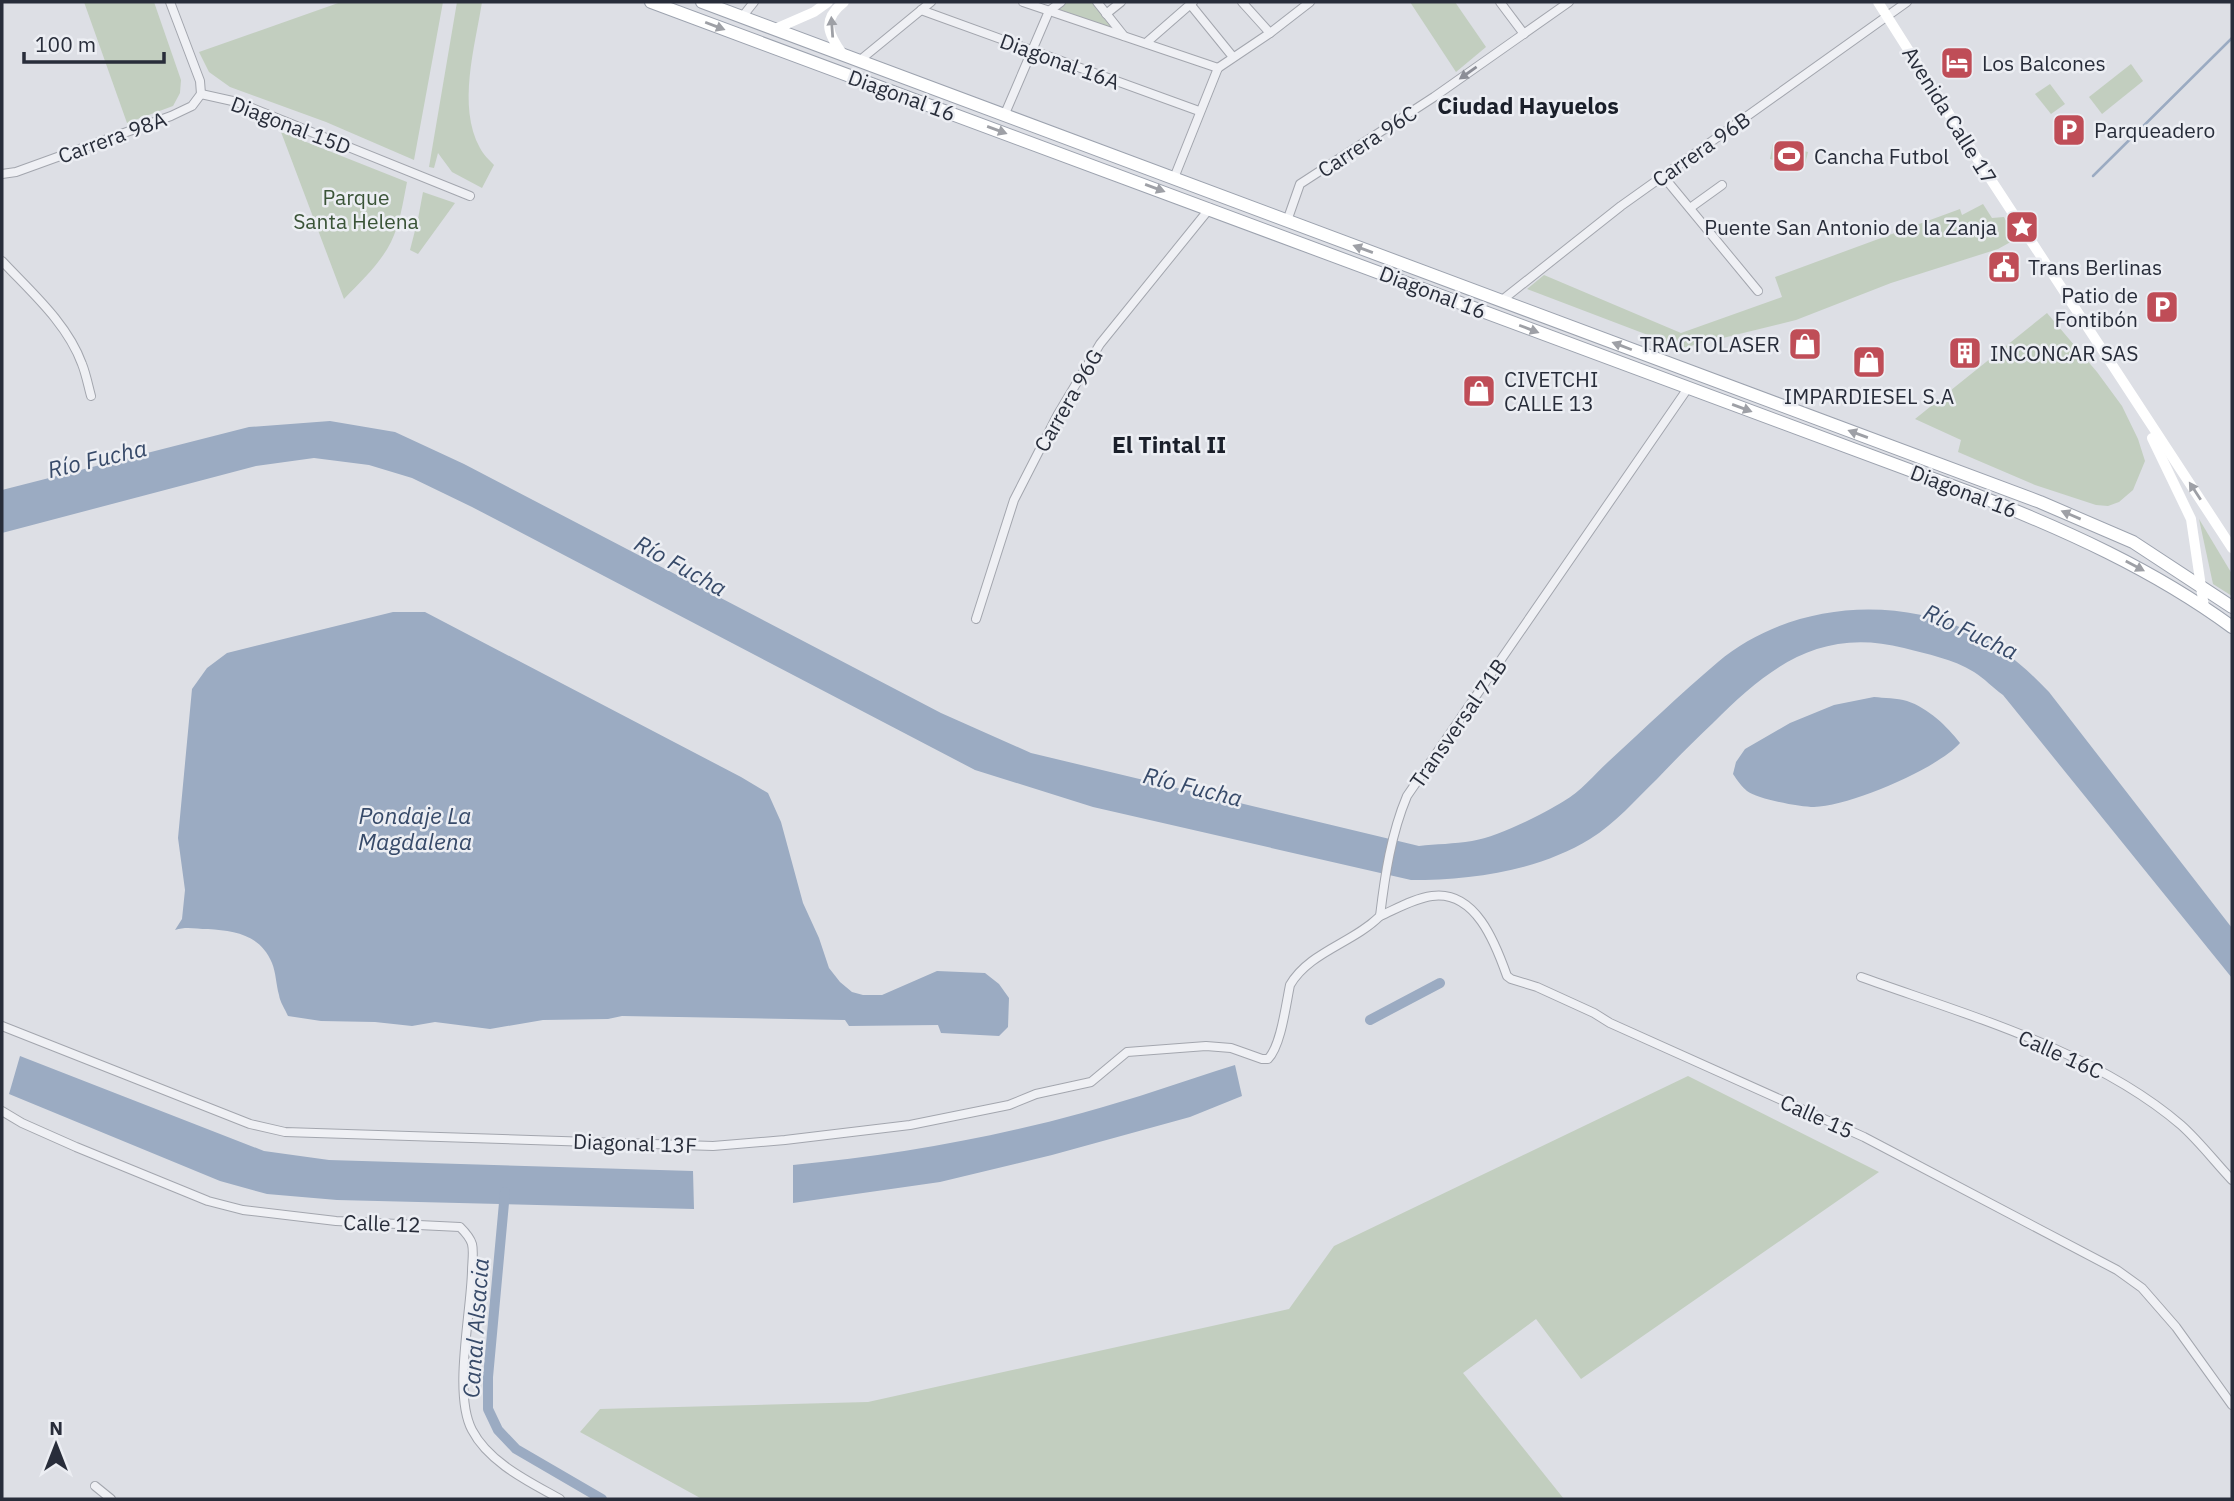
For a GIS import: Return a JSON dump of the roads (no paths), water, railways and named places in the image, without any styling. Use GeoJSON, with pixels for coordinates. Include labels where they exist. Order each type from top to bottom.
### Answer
{"type":"FeatureCollection","features":[{"type":"Feature","properties":{"kind":"main road","name":"Diagonal 16"},"geometry":{"type":"LineString","coordinates":[[651,2],[1974,494],[2053,526],[2145,572],[2204,607]]}},
{"type":"Feature","properties":{"kind":"main road","name":"Diagonal 16"},"geometry":{"type":"LineString","coordinates":[[702,2],[2049,506],[2133,542],[2232,607]]}},
{"type":"Feature","properties":{"kind":"main road"},"geometry":{"type":"LineString","coordinates":[[775,29],[814,12],[828,2]]}},
{"type":"Feature","properties":{"kind":"main road"},"geometry":{"type":"LineString","coordinates":[[842,55],[831,37],[829,22],[832,11],[844,2]]}},
{"type":"Feature","properties":{"kind":"main road","name":"Avenida Calle 17"},"geometry":{"type":"LineString","coordinates":[[1878,2],[2136,404],[2232,548]]}},
{"type":"Feature","properties":{"kind":"main road","name":"Avenida Calle 17"},"geometry":{"type":"LineString","coordinates":[[2136,404],[2186,506],[2194,536],[2204,607]]}},
{"type":"Feature","properties":{"kind":"main road"},"geometry":{"type":"LineString","coordinates":[[2204,607],[2232,627]]}},
{"type":"Feature","properties":{"kind":"street"},"geometry":{"type":"LineString","coordinates":[[170,2],[200,80],[201,94]]}},
{"type":"Feature","properties":{"kind":"street"},"geometry":{"type":"LineString","coordinates":[[742,17],[754,2]]}},
{"type":"Feature","properties":{"kind":"street"},"geometry":{"type":"LineString","coordinates":[[859,61],[931,2]]}},
{"type":"Feature","properties":{"kind":"street"},"geometry":{"type":"LineString","coordinates":[[1023,2],[1218,68]]}},
{"type":"Feature","properties":{"kind":"street"},"geometry":{"type":"LineString","coordinates":[[1004,116],[1049,11],[1061,2]]}},
{"type":"Feature","properties":{"kind":"street"},"geometry":{"type":"LineString","coordinates":[[1097,2],[1124,36]]}},
{"type":"Feature","properties":{"kind":"street"},"geometry":{"type":"LineString","coordinates":[[1106,14],[1121,2]]}},
{"type":"Feature","properties":{"kind":"street"},"geometry":{"type":"LineString","coordinates":[[1242,2],[1270,33]]}},
{"type":"Feature","properties":{"kind":"street"},"geometry":{"type":"LineString","coordinates":[[1174,178],[1218,68],[1310,2]]}},
{"type":"Feature","properties":{"kind":"street"},"geometry":{"type":"LineString","coordinates":[[1500,2],[1524,34]]}},
{"type":"Feature","properties":{"kind":"street","name":"Carrera 96C"},"geometry":{"type":"LineString","coordinates":[[1287,221],[1300,184],[1434,97],[1569,2]]}},
{"type":"Feature","properties":{"kind":"street","name":"Carrera 96B"},"geometry":{"type":"LineString","coordinates":[[1500,301],[1621,206],[1907,2]]}},
{"type":"Feature","properties":{"kind":"street"},"geometry":{"type":"LineString","coordinates":[[1146,43],[1191,3],[1233,57]]}},
{"type":"Feature","properties":{"kind":"street","name":"Diagonal 16A"},"geometry":{"type":"LineString","coordinates":[[921,10],[1199,111]]}},
{"type":"Feature","properties":{"kind":"street","name":"Carrera 98A"},"geometry":{"type":"LineString","coordinates":[[2,179],[186,110],[201,94]]}},
{"type":"Feature","properties":{"kind":"street","name":"Diagonal 15D"},"geometry":{"type":"LineString","coordinates":[[201,94],[237,102],[470,197]]}},
{"type":"Feature","properties":{"kind":"street","name":"Carrera 98A"},"geometry":{"type":"LineString","coordinates":[[2,174],[16,172]]}},
{"type":"Feature","properties":{"kind":"street"},"geometry":{"type":"LineString","coordinates":[[1663,176],[1758,291]]}},
{"type":"Feature","properties":{"kind":"street"},"geometry":{"type":"LineString","coordinates":[[1690,208],[1722,185]]}},
{"type":"Feature","properties":{"kind":"street","name":"Carrera 96G"},"geometry":{"type":"LineString","coordinates":[[976,620],[1014,500],[1058,414],[1100,344],[1210,208]]}},
{"type":"Feature","properties":{"kind":"street"},"geometry":{"type":"LineString","coordinates":[[2,261],[45,306],[70,339],[83,366],[91,396]]}},
{"type":"Feature","properties":{"kind":"street","name":"Transversal 71B"},"geometry":{"type":"LineString","coordinates":[[1380,916],[1384,879],[1398,819],[1407,796],[1688,388]]}},
{"type":"Feature","properties":{"kind":"street","name":"Calle 15"},"geometry":{"type":"LineString","coordinates":[[1380,916],[1429,896],[1450,895],[1465,902],[1495,944],[1507,976],[1511,979],[1537,987],[1610,1023],[1864,1137],[2091,1255],[2142,1288],[2176,1327],[2232,1405]]}},
{"type":"Feature","properties":{"kind":"street","name":"Diagonal 13F"},"geometry":{"type":"LineString","coordinates":[[2,1026],[250,1124],[285,1132],[699,1145],[785,1140],[909,1125],[1009,1105],[1036,1094],[1091,1082],[1127,1052],[1206,1046],[1231,1048],[1268,1059],[1273,1055],[1294,977],[1320,955],[1348,941],[1380,916]]}},
{"type":"Feature","properties":{"kind":"street","name":"Calle 16C"},"geometry":{"type":"LineString","coordinates":[[1861,977],[1991,1023],[2092,1066],[2130,1088],[2182,1126],[2232,1180]]}},
{"type":"Feature","properties":{"kind":"street","name":"Calle 12"},"geometry":{"type":"LineString","coordinates":[[2,1111],[22,1124],[88,1152],[208,1201],[243,1210],[336,1221],[460,1227],[472,1244],[463,1393],[466,1415],[473,1433],[489,1452],[510,1469],[560,1499]]}},
{"type":"Feature","properties":{"kind":"street"},"geometry":{"type":"LineString","coordinates":[[95,1486],[111,1499]]}},
{"type":"Feature","properties":{"kind":"water"},"geometry":{"type":"Polygon","coordinates":[[[330,421],[395,432],[464,464],[941,713],[1031,753],[1419,846],[1482,839],[1519,825],[1564,801],[1718,662],[1745,643],[1775,628],[1806,617],[1839,611],[1906,612],[1938,619],[1991,643],[2049,692],[2232,928],[2232,978],[2003,695],[1966,667],[1904,648],[1874,643],[1847,643],[1821,648],[1776,669],[1734,703],[1617,819],[1570,850],[1549,859],[1504,871],[1457,878],[1411,880],[1093,807],[975,770],[472,507],[412,478],[369,465],[314,458],[256,466],[2,533],[2,490],[249,427],[330,421]]]}},
{"type":"Feature","properties":{"kind":"water","name":"Pondaje La Magdalena"},"geometry":{"type":"Polygon","coordinates":[[[393,612],[425,612],[768,793],[781,822],[803,903],[829,968],[840,982],[852,992],[882,995],[937,971],[985,973],[999,984],[1009,998],[1008,1027],[999,1036],[941,1033],[938,1025],[849,1026],[845,1020],[622,1016],[608,1019],[543,1020],[490,1029],[435,1022],[412,1026],[321,1021],[288,1016],[280,998],[272,963],[261,946],[237,933],[187,928],[175,930],[182,919],[185,890],[178,838],[192,689],[207,668],[227,653],[393,612]]]}},
{"type":"Feature","properties":{"kind":"water"},"geometry":{"type":"Polygon","coordinates":[[[1874,697],[1915,704],[1943,724],[1960,743],[1933,764],[1913,774],[1870,793],[1830,805],[1808,807],[1760,797],[1747,791],[1733,774],[1736,762],[1745,749],[1790,723],[1834,705],[1874,697]]]}},
{"type":"Feature","properties":{"kind":"water"},"geometry":{"type":"Polygon","coordinates":[[[20,1056],[264,1151],[329,1160],[693,1171],[694,1209],[337,1200],[267,1194],[220,1181],[9,1094],[20,1056]]]}},
{"type":"Feature","properties":{"kind":"water"},"geometry":{"type":"Polygon","coordinates":[[[1235,1065],[1242,1096],[1190,1117],[940,1182],[793,1203],[793,1165],[866,1157],[1010,1131],[1101,1108],[1235,1065]]]}},
{"type":"Feature","properties":{"kind":"waterway"},"geometry":{"type":"LineString","coordinates":[[2093,176],[2232,38]]}},
{"type":"Feature","properties":{"kind":"waterway"},"geometry":{"type":"LineString","coordinates":[[1370,1020],[1440,983]]}},
{"type":"Feature","properties":{"kind":"waterway","name":"Canal Alsacia"},"geometry":{"type":"LineString","coordinates":[[505,1192],[488,1377],[488,1409],[498,1430],[516,1449],[602,1499]]}},
{"type":"Feature","properties":{"kind":"place","name":"Los Balcones"},"geometry":{"type":"Point","coordinates":[1957,63]}},
{"type":"Feature","properties":{"kind":"place","name":"Parqueadero"},"geometry":{"type":"Point","coordinates":[2069,130]}},
{"type":"Feature","properties":{"kind":"place","name":"Cancha Futbol"},"geometry":{"type":"Point","coordinates":[1789,156]}},
{"type":"Feature","properties":{"kind":"place","name":"Puente San Antonio de la Zanja"},"geometry":{"type":"Point","coordinates":[2022,227]}},
{"type":"Feature","properties":{"kind":"place","name":"Trans Berlinas"},"geometry":{"type":"Point","coordinates":[2004,267]}},
{"type":"Feature","properties":{"kind":"place","name":"Patio de Fontibón"},"geometry":{"type":"Point","coordinates":[2162,307]}},
{"type":"Feature","properties":{"kind":"place","name":"TRACTOLASER"},"geometry":{"type":"Point","coordinates":[1805,344]}},
{"type":"Feature","properties":{"kind":"place","name":"INCONCAR SAS"},"geometry":{"type":"Point","coordinates":[1965,353]}},
{"type":"Feature","properties":{"kind":"place","name":"IMPARDIESEL S.A"},"geometry":{"type":"Point","coordinates":[1869,362]}},
{"type":"Feature","properties":{"kind":"place","name":"CIVETCHI CALLE 13"},"geometry":{"type":"Point","coordinates":[1479,391]}},
{"type":"Feature","properties":{"kind":"district","name":"Ciudad Hayuelos"},"geometry":{"type":"Point","coordinates":[1528,105]}},
{"type":"Feature","properties":{"kind":"district","name":"El Tintal II"},"geometry":{"type":"Point","coordinates":[1169,444]}},
{"type":"Feature","properties":{"kind":"park label","name":"Parque Santa Helena"},"geometry":{"type":"Point","coordinates":[356,209]}},
{"type":"Feature","properties":{"kind":"water label","name":"Río Fucha"},"geometry":{"type":"Point","coordinates":[97,458]}},
{"type":"Feature","properties":{"kind":"water label","name":"Río Fucha"},"geometry":{"type":"Point","coordinates":[681,565]}},
{"type":"Feature","properties":{"kind":"water label","name":"Río Fucha"},"geometry":{"type":"Point","coordinates":[1971,631]}},
{"type":"Feature","properties":{"kind":"water label","name":"Río Fucha"},"geometry":{"type":"Point","coordinates":[1193,786]}}]}
